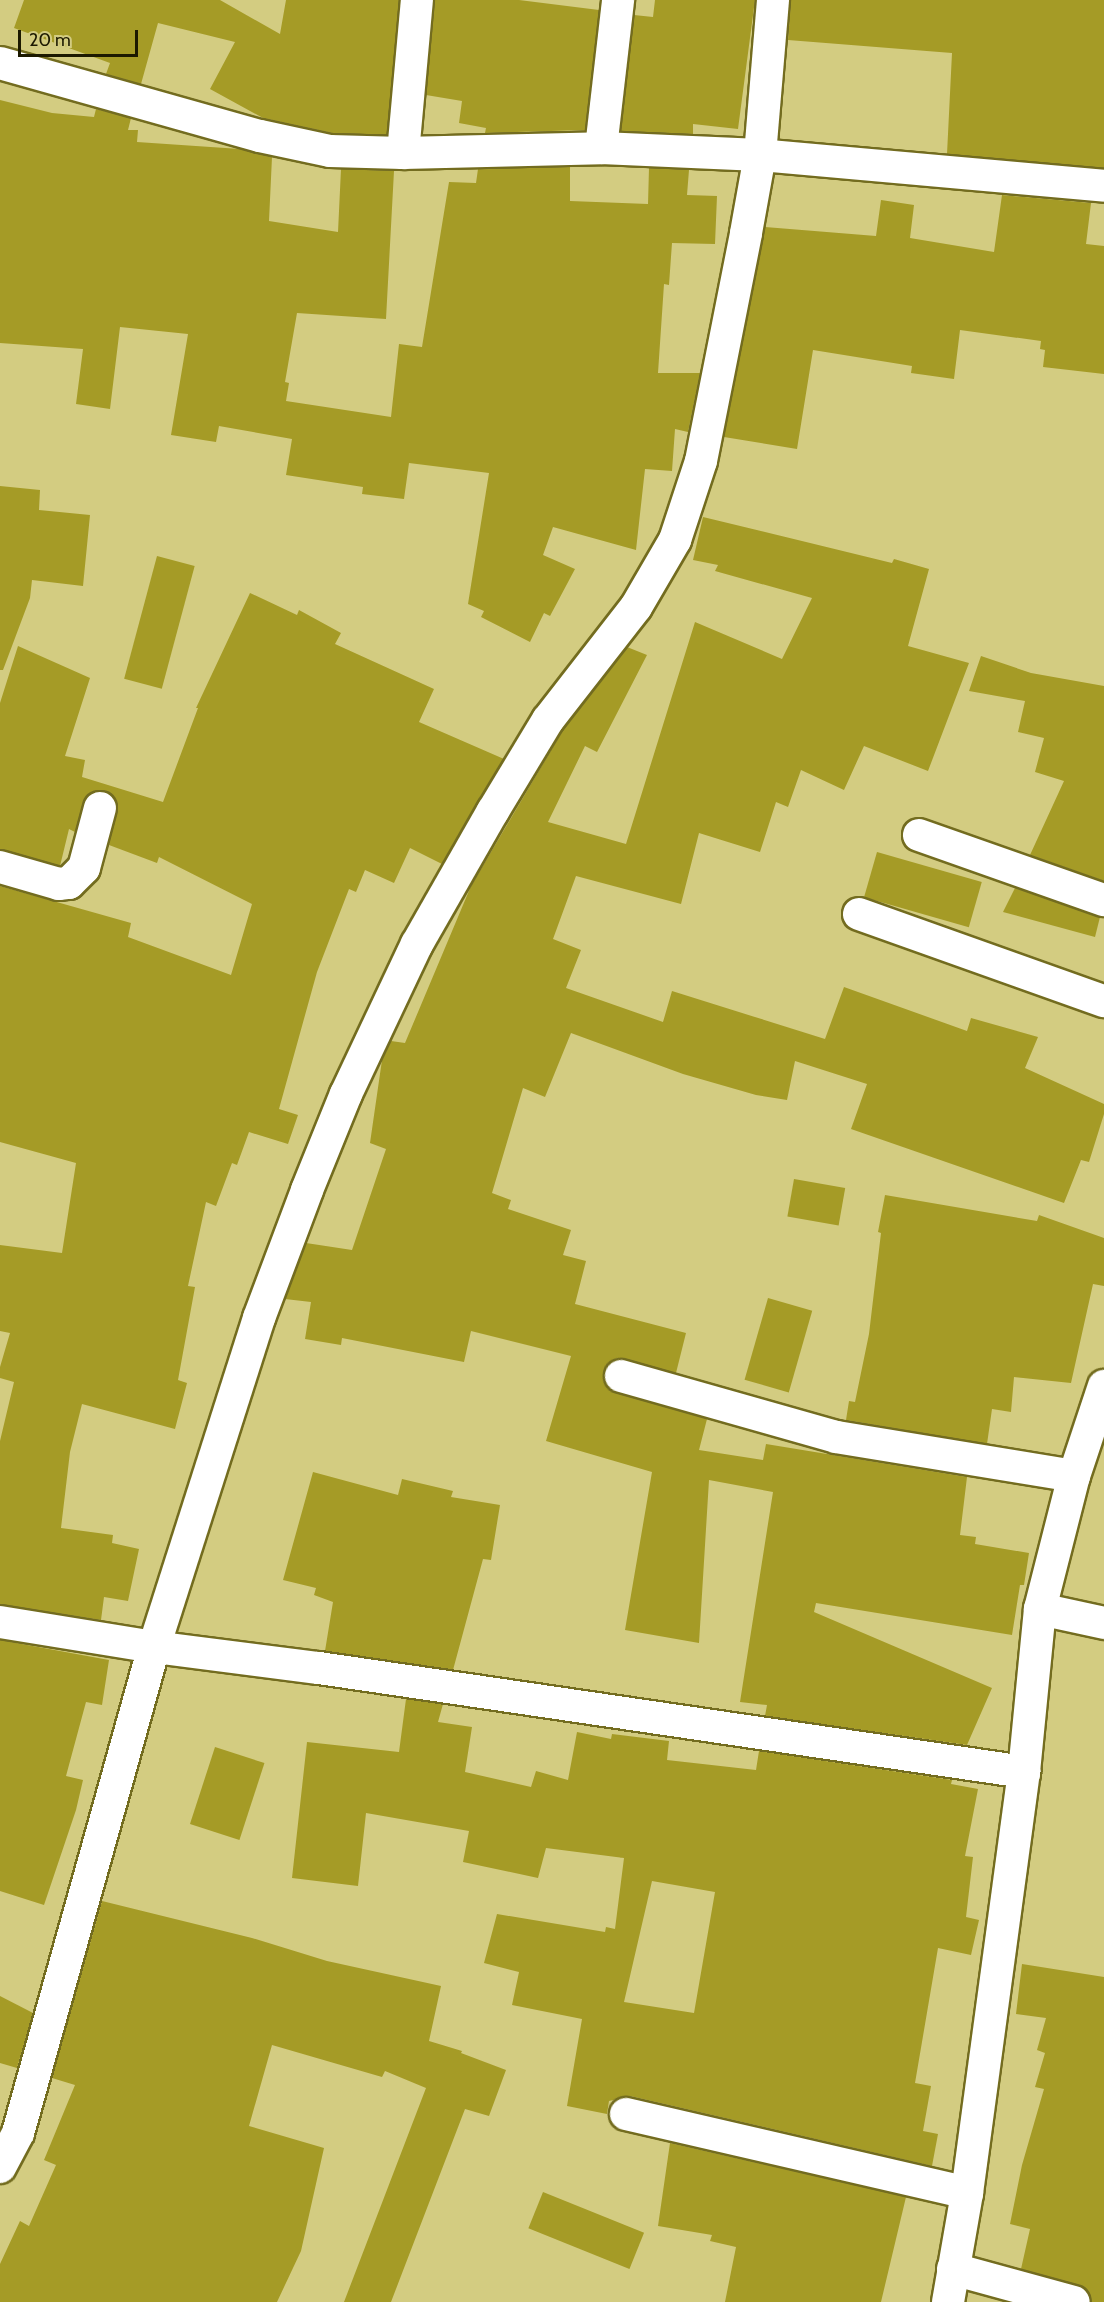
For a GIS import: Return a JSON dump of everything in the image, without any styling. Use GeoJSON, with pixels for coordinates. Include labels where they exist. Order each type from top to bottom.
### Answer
{"type":"FeatureCollection","features":[{"type":"Feature","properties":{"kind":"street"},"geometry":{"type":"LineString","coordinates":[[403,153],[417,0]]}},
{"type":"Feature","properties":{"kind":"street"},"geometry":{"type":"LineString","coordinates":[[601,148],[618,0]]}},
{"type":"Feature","properties":{"kind":"street"},"geometry":{"type":"LineString","coordinates":[[0,2168],[18,2133],[154,1647],[260,1318],[320,1158],[417,944],[548,720],[636,607],[675,540],[701,461],[760,155],[773,0]]}},
{"type":"Feature","properties":{"kind":"street"},"geometry":{"type":"LineString","coordinates":[[0,63],[260,136],[330,151],[403,153],[601,148],[760,155],[1104,186]]}},
{"type":"Feature","properties":{"kind":"street"},"geometry":{"type":"LineString","coordinates":[[0,867],[59,884],[69,883],[84,868],[100,808]]}},
{"type":"Feature","properties":{"kind":"street"},"geometry":{"type":"LineString","coordinates":[[919,835],[1104,900]]}},
{"type":"Feature","properties":{"kind":"street"},"geometry":{"type":"LineString","coordinates":[[859,914],[1104,1001]]}},
{"type":"Feature","properties":{"kind":"street"},"geometry":{"type":"LineString","coordinates":[[621,1376],[836,1437],[1074,1476]]}},
{"type":"Feature","properties":{"kind":"street"},"geometry":{"type":"LineString","coordinates":[[948,2302],[967,2193],[1024,1772],[1041,1609],[1074,1476],[1104,1386]]}},
{"type":"Feature","properties":{"kind":"street"},"geometry":{"type":"LineString","coordinates":[[1041,1609],[1104,1623]]}},
{"type":"Feature","properties":{"kind":"street"},"geometry":{"type":"LineString","coordinates":[[0,1622],[154,1647],[319,1668],[1024,1772]]}},
{"type":"Feature","properties":{"kind":"street"},"geometry":{"type":"LineString","coordinates":[[626,2114],[967,2193]]}},
{"type":"Feature","properties":{"kind":"street"},"geometry":{"type":"LineString","coordinates":[[953,2269],[1074,2302]]}},
{"type":"Feature","properties":{"kind":"building"},"geometry":{"type":"Polygon","coordinates":[[[24,0],[220,0],[280,34],[286,0],[399,0],[387,135],[332,133],[263,118],[210,89],[235,42],[158,23],[141,84],[106,74],[110,63],[14,28],[24,0]]]}},
{"type":"Feature","properties":{"kind":"building"},"geometry":{"type":"Polygon","coordinates":[[[435,0],[519,0],[599,10],[585,130],[485,133],[486,128],[459,123],[462,101],[426,95],[435,0]]]}},
{"type":"Feature","properties":{"kind":"building"},"geometry":{"type":"Polygon","coordinates":[[[655,0],[755,0],[738,129],[693,124],[693,134],[621,131],[634,15],[653,17],[655,0]]]}},
{"type":"Feature","properties":{"kind":"building"},"geometry":{"type":"Polygon","coordinates":[[[791,0],[1104,0],[1104,168],[947,154],[952,53],[788,40],[791,0]]]}},
{"type":"Feature","properties":{"kind":"building"},"geometry":{"type":"Polygon","coordinates":[[[0,100],[52,113],[94,117],[96,109],[131,118],[128,130],[138,130],[137,142],[240,149],[272,157],[269,221],[338,232],[341,169],[394,171],[386,319],[297,313],[285,382],[289,383],[286,401],[391,417],[399,344],[422,347],[449,182],[476,183],[478,169],[570,167],[570,201],[648,204],[649,168],[689,170],[687,195],[717,196],[715,244],[672,243],[669,285],[664,284],[658,373],[700,373],[688,432],[675,429],[672,471],[645,469],[636,550],[553,527],[543,555],[575,569],[550,616],[544,613],[530,642],[481,617],[484,611],[468,604],[489,473],[409,463],[404,499],[362,494],[363,487],[286,475],[292,439],[219,426],[216,442],[171,435],[188,334],[120,327],[110,409],[76,404],[83,349],[0,343],[0,100]]]}},
{"type":"Feature","properties":{"kind":"building"},"geometry":{"type":"Polygon","coordinates":[[[1002,195],[1091,203],[1086,244],[1104,246],[1104,374],[1043,367],[1045,350],[1040,349],[1041,341],[960,330],[954,379],[911,373],[912,366],[813,350],[797,449],[724,437],[765,227],[876,236],[881,200],[914,205],[910,238],[994,252],[1002,195]]]}},
{"type":"Feature","properties":{"kind":"building"},"geometry":{"type":"Polygon","coordinates":[[[0,486],[40,490],[39,510],[90,515],[83,586],[32,580],[30,598],[3,670],[0,670],[0,486]]]}},
{"type":"Feature","properties":{"kind":"building"},"geometry":{"type":"Polygon","coordinates":[[[703,517],[892,563],[894,559],[929,569],[908,646],[969,663],[928,771],[864,746],[844,790],[801,770],[788,807],[776,802],[760,852],[699,833],[681,904],[576,876],[553,939],[581,950],[566,988],[663,1022],[672,991],[825,1039],[844,987],[967,1031],[971,1018],[1038,1037],[1025,1068],[1104,1104],[1104,1114],[1089,1162],[1081,1160],[1064,1203],[851,1129],[867,1084],[795,1061],[787,1100],[756,1095],[683,1074],[571,1033],[545,1097],[523,1088],[492,1193],[511,1200],[508,1209],[571,1230],[563,1255],[586,1261],[575,1304],[686,1333],[676,1373],[617,1358],[608,1364],[603,1380],[608,1388],[616,1393],[707,1419],[699,1450],[763,1460],[766,1444],[967,1477],[960,1535],[976,1537],[975,1544],[1029,1553],[1024,1585],[1020,1585],[1012,1635],[816,1603],[814,1612],[992,1688],[967,1745],[765,1716],[767,1705],[740,1702],[773,1492],[709,1480],[699,1643],[625,1630],[652,1472],[546,1441],[571,1356],[471,1331],[464,1362],[342,1338],[341,1345],[305,1339],[311,1302],[285,1299],[306,1243],[352,1250],[386,1149],[370,1143],[382,1060],[391,1041],[405,1043],[471,886],[563,730],[627,647],[647,655],[597,752],[585,746],[548,822],[626,844],[695,622],[782,659],[812,598],[715,571],[718,565],[693,560],[703,517]]]}},
{"type":"Feature","properties":{"kind":"building"},"geometry":{"type":"Polygon","coordinates":[[[157,556],[195,566],[162,689],[124,679],[157,556]]]}},
{"type":"Feature","properties":{"kind":"building"},"geometry":{"type":"Polygon","coordinates":[[[250,593],[297,615],[299,610],[341,633],[335,644],[434,689],[419,722],[504,759],[442,864],[410,848],[394,883],[365,870],[356,892],[349,889],[317,972],[279,1109],[298,1115],[288,1144],[249,1132],[237,1165],[232,1163],[216,1206],[206,1202],[188,1286],[195,1287],[178,1380],[187,1383],[175,1429],[82,1404],[70,1452],[61,1528],[113,1535],[112,1543],[139,1549],[128,1601],[104,1597],[101,1620],[0,1604],[0,1441],[14,1382],[0,1378],[0,1367],[10,1333],[0,1331],[0,1245],[62,1253],[76,1163],[0,1142],[0,886],[131,923],[128,937],[231,975],[252,904],[159,857],[157,863],[109,845],[117,804],[112,795],[104,791],[95,791],[87,796],[75,832],[69,829],[60,866],[0,850],[0,703],[18,646],[90,678],[65,756],[85,760],[82,777],[163,802],[198,708],[196,708],[250,593]]]}},
{"type":"Feature","properties":{"kind":"building"},"geometry":{"type":"Polygon","coordinates":[[[981,656],[1031,673],[1104,686],[1104,881],[1030,855],[1064,781],[1035,772],[1044,738],[1018,732],[1025,701],[969,691],[981,656]]]}},
{"type":"Feature","properties":{"kind":"building"},"geometry":{"type":"Polygon","coordinates":[[[877,852],[982,882],[969,927],[864,897],[877,852]]]}},
{"type":"Feature","properties":{"kind":"building"},"geometry":{"type":"Polygon","coordinates":[[[1015,888],[1100,917],[1095,937],[1003,912],[1015,888]]]}},
{"type":"Feature","properties":{"kind":"building"},"geometry":{"type":"Polygon","coordinates":[[[794,1179],[845,1188],[839,1225],[787,1216],[794,1179]]]}},
{"type":"Feature","properties":{"kind":"building"},"geometry":{"type":"Polygon","coordinates":[[[885,1195],[1037,1221],[1039,1215],[1104,1238],[1104,1286],[1093,1284],[1071,1383],[1014,1377],[1011,1412],[992,1409],[987,1444],[846,1420],[849,1401],[855,1402],[869,1334],[881,1233],[878,1232],[885,1195]]]}},
{"type":"Feature","properties":{"kind":"building"},"geometry":{"type":"Polygon","coordinates":[[[768,1298],[812,1311],[789,1392],[745,1380],[768,1298]]]}},
{"type":"Feature","properties":{"kind":"building"},"geometry":{"type":"Polygon","coordinates":[[[313,1472],[398,1495],[402,1479],[453,1491],[451,1497],[500,1505],[491,1560],[483,1559],[453,1670],[325,1651],[333,1602],[314,1595],[316,1588],[283,1580],[313,1472]]]}},
{"type":"Feature","properties":{"kind":"building"},"geometry":{"type":"Polygon","coordinates":[[[0,1640],[109,1660],[102,1705],[86,1702],[66,1776],[83,1780],[76,1810],[44,1905],[0,1891],[0,1640]]]}},
{"type":"Feature","properties":{"kind":"building"},"geometry":{"type":"Polygon","coordinates":[[[406,1699],[443,1704],[438,1722],[472,1727],[465,1772],[531,1787],[536,1771],[568,1780],[577,1732],[611,1739],[612,1734],[669,1741],[667,1760],[756,1770],[759,1751],[952,1780],[951,1784],[978,1789],[965,1856],[973,1857],[966,1917],[979,1920],[971,1955],[938,1948],[915,2083],[931,2086],[923,2131],[938,2134],[932,2166],[630,2096],[609,2101],[607,2114],[567,2106],[582,2019],[512,2005],[519,1972],[484,1963],[497,1914],[605,1932],[606,1927],[615,1929],[624,1858],[546,1848],[538,1878],[463,1862],[469,1831],[366,1813],[358,1886],[292,1878],[307,1742],[399,1752],[406,1699]],[[652,1881],[624,2002],[694,2013],[715,1892],[652,1881]]]}},
{"type":"Feature","properties":{"kind":"building"},"geometry":{"type":"Polygon","coordinates":[[[215,1747],[264,1763],[239,1840],[190,1824],[215,1747]]]}},
{"type":"Feature","properties":{"kind":"building"},"geometry":{"type":"Polygon","coordinates":[[[102,1901],[252,1938],[327,1961],[441,1986],[429,2041],[462,2051],[461,2053],[506,2070],[489,2116],[465,2109],[391,2302],[344,2302],[426,2088],[385,2071],[382,2077],[272,2045],[249,2126],[324,2148],[301,2251],[277,2302],[0,2302],[0,2264],[20,2221],[29,2226],[56,2165],[44,2160],[75,2085],[52,2078],[102,1901]]]}},
{"type":"Feature","properties":{"kind":"building"},"geometry":{"type":"Polygon","coordinates":[[[1022,1964],[1104,1977],[1104,2302],[1091,2302],[1087,2290],[1079,2285],[1021,2269],[1030,2229],[1010,2224],[1022,2165],[1044,2089],[1035,2087],[1045,2053],[1037,2050],[1046,2018],[1016,2014],[1022,1964]]]}},
{"type":"Feature","properties":{"kind":"building"},"geometry":{"type":"Polygon","coordinates":[[[0,1996],[33,2013],[17,2068],[0,2063],[0,1996]]]}},
{"type":"Feature","properties":{"kind":"building"},"geometry":{"type":"Polygon","coordinates":[[[670,2143],[906,2197],[881,2302],[725,2302],[736,2247],[710,2241],[712,2235],[658,2226],[670,2143]]]}},
{"type":"Feature","properties":{"kind":"building"},"geometry":{"type":"Polygon","coordinates":[[[543,2192],[644,2233],[629,2269],[528,2228],[543,2192]]]}}]}
